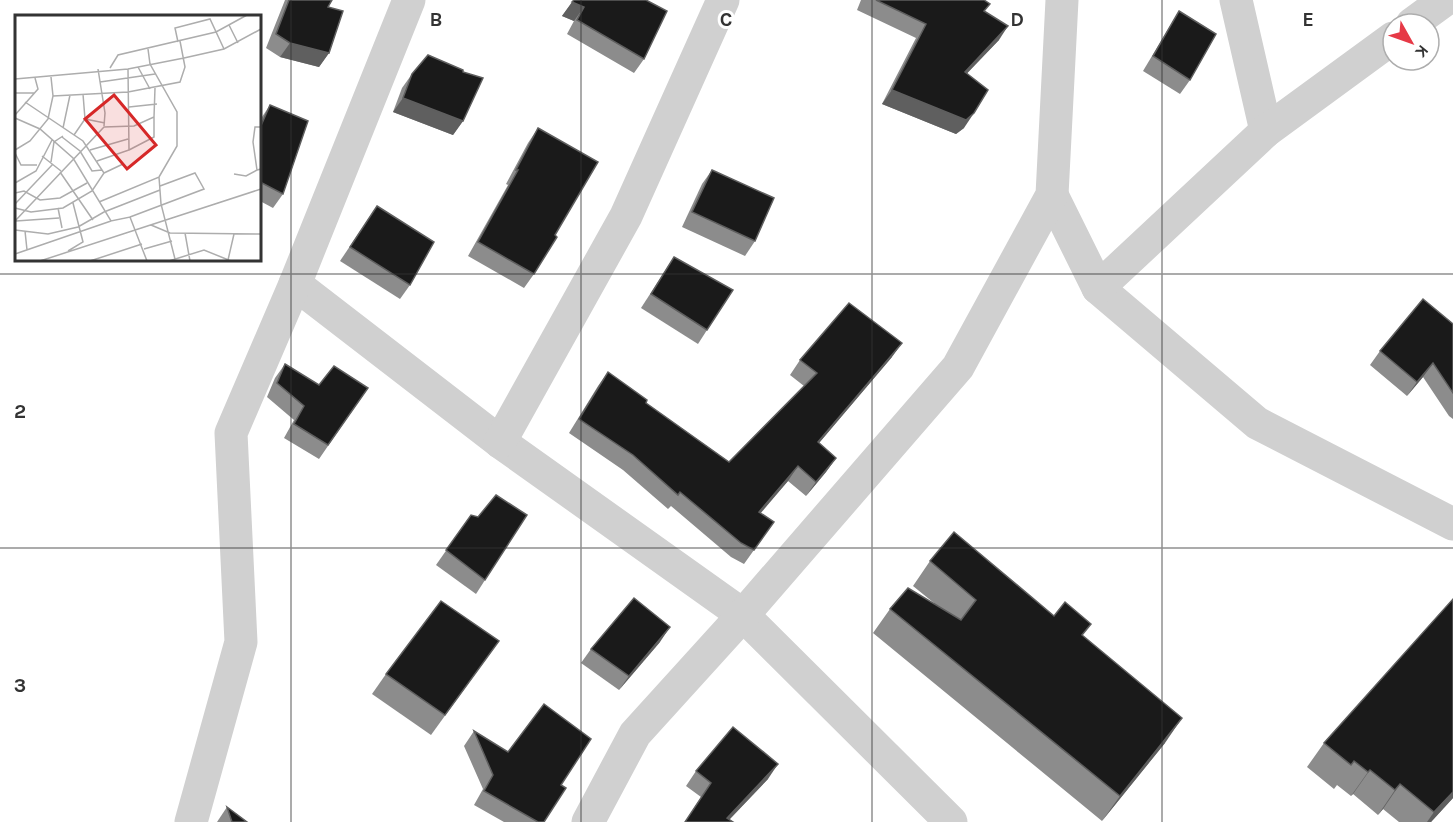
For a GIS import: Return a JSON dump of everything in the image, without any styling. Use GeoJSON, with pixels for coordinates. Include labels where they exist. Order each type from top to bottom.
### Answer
{"type":"FeatureCollection","features":[{"type":"Feature","properties":{"kind":"street"},"geometry":{"type":"LineString","coordinates":[[191,822],[241,642],[231,433],[295,284],[409,0]]}},
{"type":"Feature","properties":{"kind":"street"},"geometry":{"type":"LineString","coordinates":[[500,442],[626,216],[723,0]]}},
{"type":"Feature","properties":{"kind":"street"},"geometry":{"type":"LineString","coordinates":[[588,822],[635,734],[743,615],[958,367],[1052,195],[1062,0]]}},
{"type":"Feature","properties":{"kind":"street"},"geometry":{"type":"LineString","coordinates":[[1236,0],[1266,131]]}},
{"type":"Feature","properties":{"kind":"street"},"geometry":{"type":"LineString","coordinates":[[1428,12],[1445,0]]}},
{"type":"Feature","properties":{"kind":"street"},"geometry":{"type":"LineString","coordinates":[[1098,288],[1266,131],[1381,47]]}},
{"type":"Feature","properties":{"kind":"street"},"geometry":{"type":"LineString","coordinates":[[1052,195],[1098,288],[1257,423],[1453,524]]}},
{"type":"Feature","properties":{"kind":"street"},"geometry":{"type":"LineString","coordinates":[[295,284],[500,442],[743,615],[951,822]]}},
{"type":"Feature","properties":{"kind":"building"},"geometry":{"type":"Polygon","coordinates":[[[289,0],[332,0],[328,7],[343,11],[329,53],[290,43],[276,34],[289,0]]]}},
{"type":"Feature","properties":{"kind":"building"},"geometry":{"type":"Polygon","coordinates":[[[574,0],[646,0],[667,11],[644,59],[577,20],[584,7],[572,2],[574,0]]]}},
{"type":"Feature","properties":{"kind":"building"},"geometry":{"type":"Polygon","coordinates":[[[876,0],[984,0],[990,4],[984,11],[1008,26],[965,72],[988,90],[974,113],[966,120],[892,90],[926,24],[876,0]]]}},
{"type":"Feature","properties":{"kind":"building"},"geometry":{"type":"Polygon","coordinates":[[[1179,11],[1216,34],[1190,80],[1153,56],[1179,11]]]}},
{"type":"Feature","properties":{"kind":"building"},"geometry":{"type":"Polygon","coordinates":[[[428,55],[463,72],[483,78],[463,121],[403,98],[412,74],[428,55]]]}},
{"type":"Feature","properties":{"kind":"building"},"geometry":{"type":"Polygon","coordinates":[[[270,105],[308,121],[283,194],[261,183],[261,126],[270,105]]]}},
{"type":"Feature","properties":{"kind":"building"},"geometry":{"type":"Polygon","coordinates":[[[538,128],[598,162],[534,274],[478,242],[518,170],[516,170],[538,128]]]}},
{"type":"Feature","properties":{"kind":"building"},"geometry":{"type":"Polygon","coordinates":[[[712,170],[774,198],[755,241],[692,212],[712,170]]]}},
{"type":"Feature","properties":{"kind":"building"},"geometry":{"type":"Polygon","coordinates":[[[377,206],[434,242],[410,285],[350,247],[377,206]]]}},
{"type":"Feature","properties":{"kind":"building"},"geometry":{"type":"Polygon","coordinates":[[[674,257],[733,290],[707,330],[651,294],[674,257]]]}},
{"type":"Feature","properties":{"kind":"building"},"geometry":{"type":"Polygon","coordinates":[[[1423,299],[1453,324],[1453,393],[1433,363],[1417,382],[1380,351],[1423,299]]]}},
{"type":"Feature","properties":{"kind":"building"},"geometry":{"type":"Polygon","coordinates":[[[849,303],[902,343],[818,442],[836,458],[816,482],[798,466],[759,512],[774,522],[754,550],[741,543],[680,492],[678,495],[633,455],[579,419],[608,372],[647,400],[646,403],[729,462],[817,373],[800,360],[849,303]]]}},
{"type":"Feature","properties":{"kind":"building"},"geometry":{"type":"Polygon","coordinates":[[[285,364],[319,385],[334,366],[368,388],[328,445],[294,424],[304,406],[277,383],[285,364]]]}},
{"type":"Feature","properties":{"kind":"building"},"geometry":{"type":"Polygon","coordinates":[[[496,495],[527,515],[485,580],[446,550],[471,515],[478,517],[496,495]]]}},
{"type":"Feature","properties":{"kind":"building"},"geometry":{"type":"Polygon","coordinates":[[[954,532],[1054,616],[1065,602],[1091,624],[1082,635],[1182,718],[1120,796],[890,609],[908,588],[961,620],[976,600],[930,561],[954,532]]]}},
{"type":"Feature","properties":{"kind":"building"},"geometry":{"type":"Polygon","coordinates":[[[634,598],[670,627],[629,676],[591,649],[634,598]]]}},
{"type":"Feature","properties":{"kind":"building"},"geometry":{"type":"Polygon","coordinates":[[[1453,599],[1453,792],[1434,812],[1400,784],[1395,790],[1370,770],[1368,772],[1354,761],[1351,765],[1324,743],[1453,599]]]}},
{"type":"Feature","properties":{"kind":"building"},"geometry":{"type":"Polygon","coordinates":[[[441,601],[499,641],[445,715],[386,674],[441,601]]]}},
{"type":"Feature","properties":{"kind":"building"},"geometry":{"type":"Polygon","coordinates":[[[544,704],[591,739],[561,785],[566,788],[544,822],[538,822],[484,791],[493,775],[474,731],[508,752],[544,704]]]}},
{"type":"Feature","properties":{"kind":"building"},"geometry":{"type":"Polygon","coordinates":[[[733,727],[778,764],[727,818],[733,822],[685,822],[711,783],[696,771],[733,727]]]}},
{"type":"Feature","properties":{"kind":"building"},"geometry":{"type":"Polygon","coordinates":[[[227,807],[247,822],[232,822],[227,807]]]}}]}
